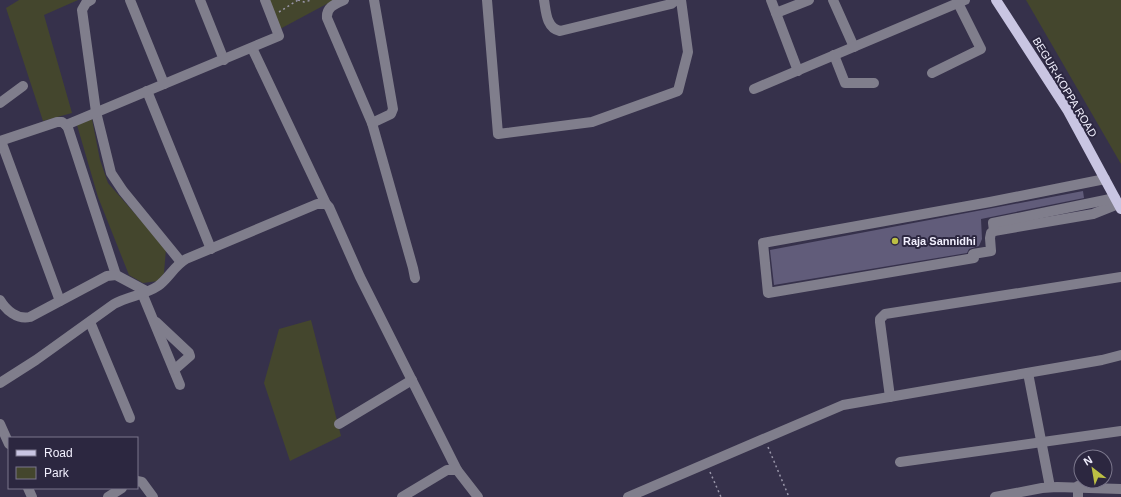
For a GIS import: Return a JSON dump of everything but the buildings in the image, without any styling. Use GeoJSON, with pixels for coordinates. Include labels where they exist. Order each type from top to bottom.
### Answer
{"type":"FeatureCollection","features":[{"type":"Feature","properties":{"kind":"main road","name":"BEGUR-KOPPA ROAD"},"geometry":{"type":"LineString","coordinates":[[996,0],[1068,111],[1118,204]]}},
{"type":"Feature","properties":{"kind":"street"},"geometry":{"type":"LineString","coordinates":[[91,0],[86,3],[82,10],[96,112],[111,173],[123,191],[180,262]]}},
{"type":"Feature","properties":{"kind":"street"},"geometry":{"type":"LineString","coordinates":[[130,0],[164,84]]}},
{"type":"Feature","properties":{"kind":"street"},"geometry":{"type":"LineString","coordinates":[[200,0],[224,60]]}},
{"type":"Feature","properties":{"kind":"street"},"geometry":{"type":"LineString","coordinates":[[66,125],[279,36],[265,0]]}},
{"type":"Feature","properties":{"kind":"street"},"geometry":{"type":"LineString","coordinates":[[344,0],[329,8],[326,13],[327,18],[372,123],[414,268],[415,278]]}},
{"type":"Feature","properties":{"kind":"street"},"geometry":{"type":"LineString","coordinates":[[372,123],[391,114],[393,109],[374,0]]}},
{"type":"Feature","properties":{"kind":"street"},"geometry":{"type":"LineString","coordinates":[[487,0],[498,134],[592,122],[678,92],[688,52],[681,0]]}},
{"type":"Feature","properties":{"kind":"street"},"geometry":{"type":"LineString","coordinates":[[544,0],[552,28],[560,31],[671,4],[676,0]]}},
{"type":"Feature","properties":{"kind":"street"},"geometry":{"type":"LineString","coordinates":[[771,0],[798,70]]}},
{"type":"Feature","properties":{"kind":"street"},"geometry":{"type":"LineString","coordinates":[[776,13],[809,0]]}},
{"type":"Feature","properties":{"kind":"street"},"geometry":{"type":"LineString","coordinates":[[833,0],[854,47]]}},
{"type":"Feature","properties":{"kind":"street"},"geometry":{"type":"LineString","coordinates":[[754,89],[961,2],[981,48],[932,73]]}},
{"type":"Feature","properties":{"kind":"street"},"geometry":{"type":"LineString","coordinates":[[252,48],[326,204],[329,207],[360,277],[457,470],[478,497]]}},
{"type":"Feature","properties":{"kind":"street"},"geometry":{"type":"LineString","coordinates":[[834,56],[845,83],[874,83]]}},
{"type":"Feature","properties":{"kind":"street"},"geometry":{"type":"LineString","coordinates":[[0,103],[23,86]]}},
{"type":"Feature","properties":{"kind":"street"},"geometry":{"type":"LineString","coordinates":[[147,91],[211,249]]}},
{"type":"Feature","properties":{"kind":"street"},"geometry":{"type":"LineString","coordinates":[[60,301],[1,141],[57,122],[62,122],[66,125],[116,275]]}},
{"type":"Feature","properties":{"kind":"street"},"geometry":{"type":"LineString","coordinates":[[1105,179],[990,202],[762,243],[768,293],[974,258],[973,254],[991,251],[990,238],[991,233],[994,231],[1094,214],[1118,204]]}},
{"type":"Feature","properties":{"kind":"street"},"geometry":{"type":"LineString","coordinates":[[0,383],[121,301],[154,288],[164,281],[180,262],[317,204],[326,204]]}},
{"type":"Feature","properties":{"kind":"street"},"geometry":{"type":"LineString","coordinates":[[0,300],[11,313],[19,317],[30,317],[107,276],[116,275],[144,292],[153,320],[180,385]]}},
{"type":"Feature","properties":{"kind":"street"},"geometry":{"type":"LineString","coordinates":[[890,397],[880,322],[880,319],[885,314],[1121,277]]}},
{"type":"Feature","properties":{"kind":"street"},"geometry":{"type":"LineString","coordinates":[[153,320],[189,353],[190,356],[187,360],[174,370]]}},
{"type":"Feature","properties":{"kind":"street"},"geometry":{"type":"LineString","coordinates":[[90,322],[130,418]]}},
{"type":"Feature","properties":{"kind":"street"},"geometry":{"type":"LineString","coordinates":[[628,497],[648,493],[706,463],[844,405],[1102,360],[1121,355]]}},
{"type":"Feature","properties":{"kind":"street"},"geometry":{"type":"LineString","coordinates":[[1028,373],[1050,487]]}},
{"type":"Feature","properties":{"kind":"street"},"geometry":{"type":"LineString","coordinates":[[339,424],[412,380]]}},
{"type":"Feature","properties":{"kind":"street"},"geometry":{"type":"LineString","coordinates":[[0,424],[8,442]]}},
{"type":"Feature","properties":{"kind":"street"},"geometry":{"type":"LineString","coordinates":[[900,462],[1121,431]]}},
{"type":"Feature","properties":{"kind":"street"},"geometry":{"type":"LineString","coordinates":[[402,497],[447,470],[457,470]]}},
{"type":"Feature","properties":{"kind":"street"},"geometry":{"type":"LineString","coordinates":[[138,481],[142,482],[153,497]]}},
{"type":"Feature","properties":{"kind":"street"},"geometry":{"type":"LineString","coordinates":[[995,497],[1050,487],[1073,486]]}},
{"type":"Feature","properties":{"kind":"street"},"geometry":{"type":"LineString","coordinates":[[108,497],[120,489]]}},
{"type":"Feature","properties":{"kind":"path"},"geometry":{"type":"LineString","coordinates":[[271,16],[298,0],[304,2],[312,0]]}},
{"type":"Feature","properties":{"kind":"path"},"geometry":{"type":"LineString","coordinates":[[764,438],[789,497]]}},
{"type":"Feature","properties":{"kind":"path"},"geometry":{"type":"LineString","coordinates":[[706,463],[721,497]]}},
{"type":"Feature","properties":{"kind":"green space"},"geometry":{"type":"Polygon","coordinates":[[[19,0],[78,0],[44,15],[72,113],[43,121],[6,8],[19,0]]]}},
{"type":"Feature","properties":{"kind":"green space"},"geometry":{"type":"Polygon","coordinates":[[[269,0],[334,0],[280,29],[269,0]]]}},
{"type":"Feature","properties":{"kind":"green space"},"geometry":{"type":"Polygon","coordinates":[[[1026,0],[1121,0],[1121,164],[1026,0]]]}},
{"type":"Feature","properties":{"kind":"green space"},"geometry":{"type":"Polygon","coordinates":[[[92,119],[100,160],[108,183],[166,249],[164,273],[158,281],[143,283],[129,275],[98,197],[77,125],[92,119]]]}},
{"type":"Feature","properties":{"kind":"green space"},"geometry":{"type":"Polygon","coordinates":[[[311,320],[341,436],[290,461],[264,383],[279,329],[311,320]]]}},
{"type":"Feature","properties":{"kind":"place","name":"Raja Sannidhi"},"geometry":{"type":"Point","coordinates":[895,241]}}]}
